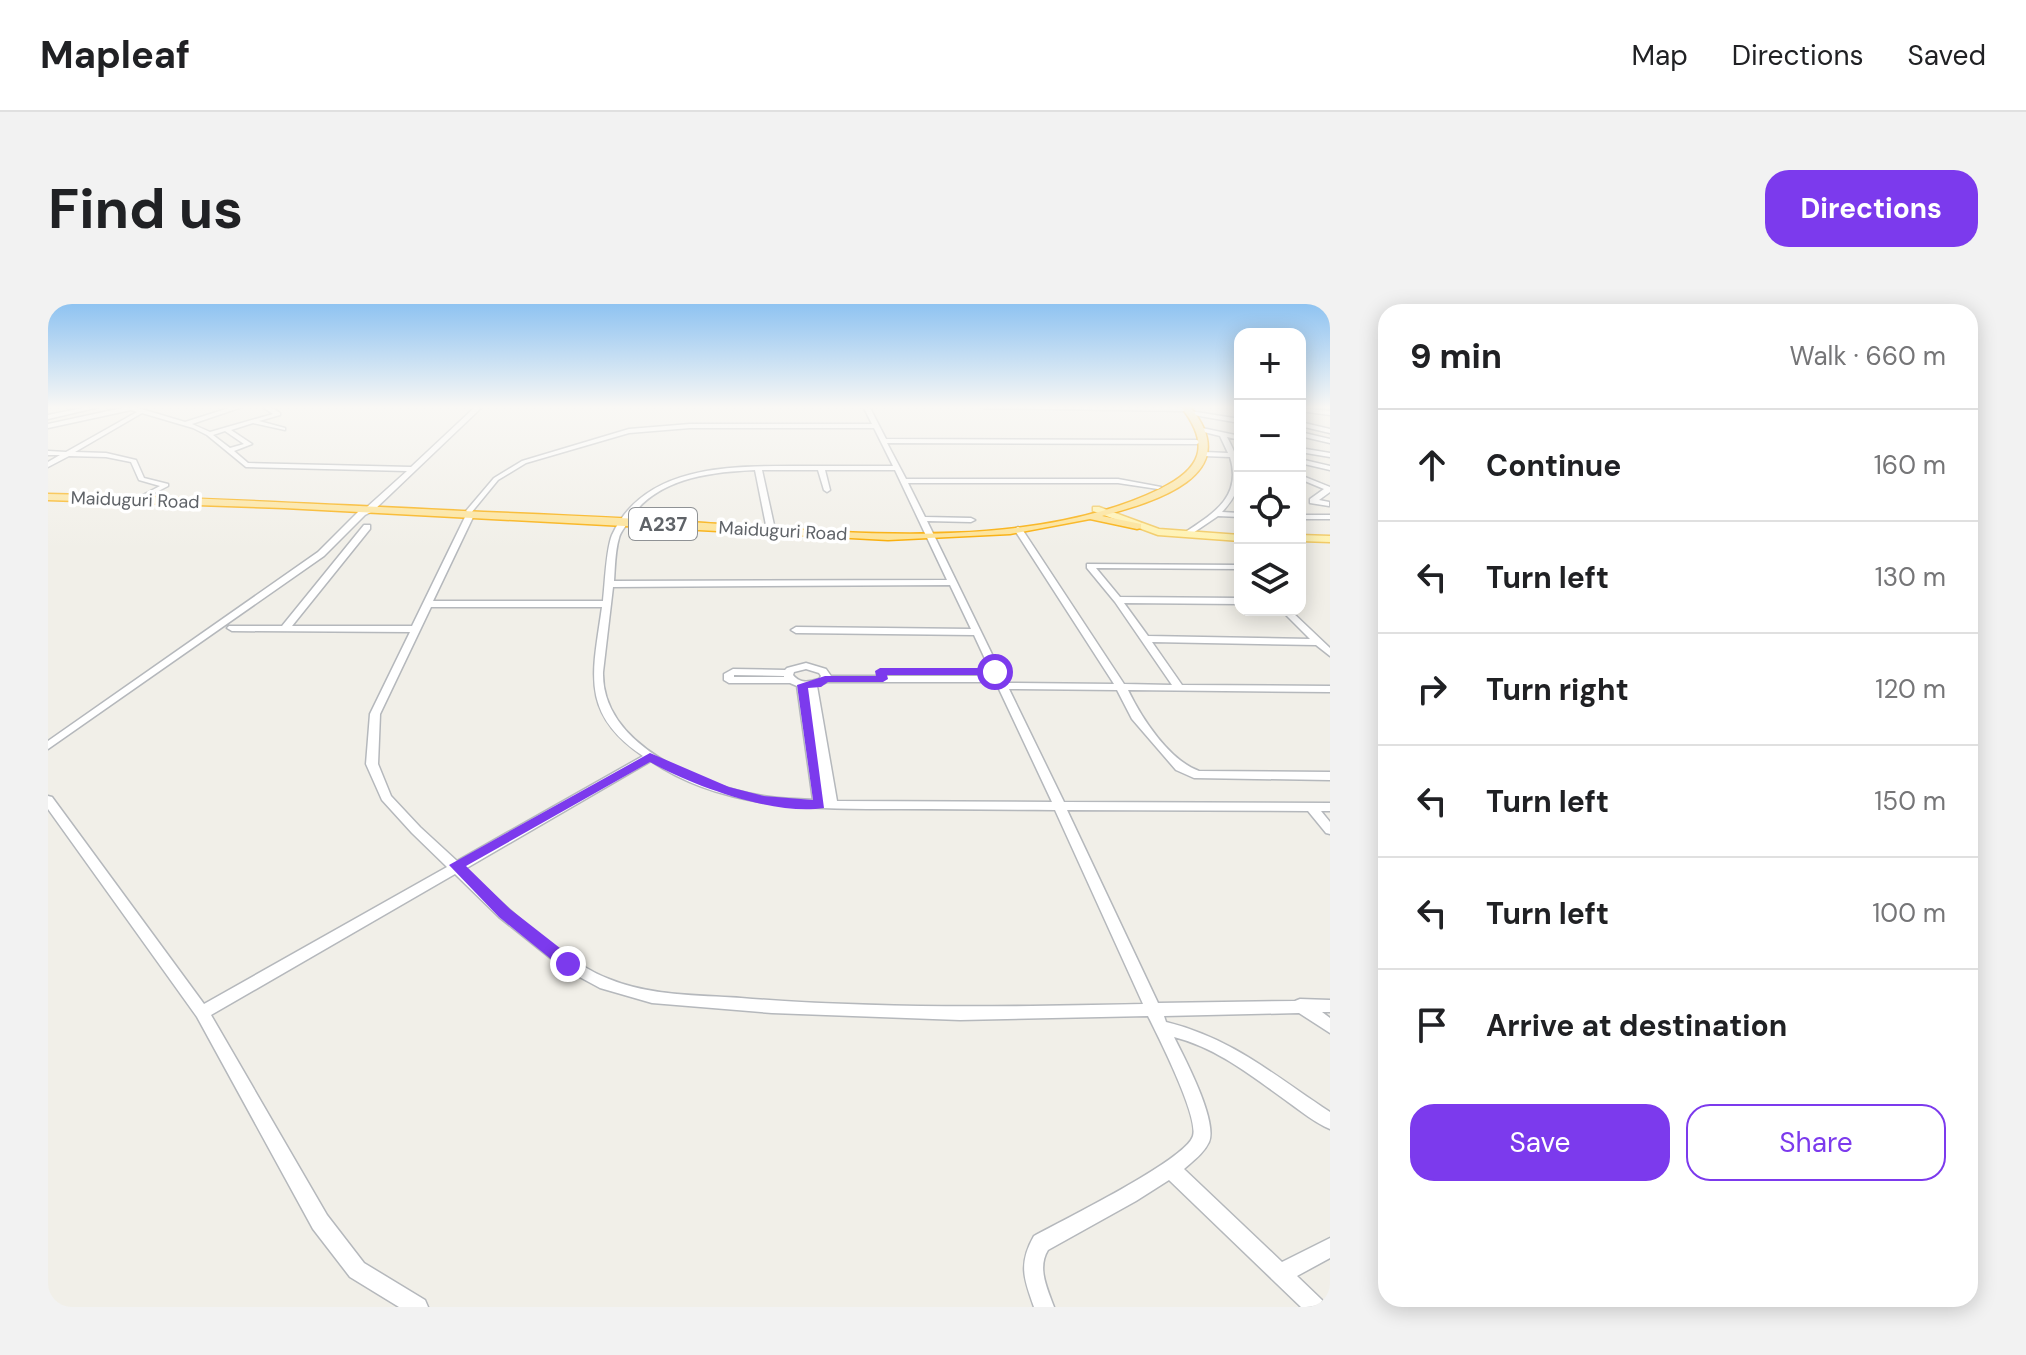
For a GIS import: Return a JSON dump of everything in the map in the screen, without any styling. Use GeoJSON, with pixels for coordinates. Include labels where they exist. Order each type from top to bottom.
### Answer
{"type":"FeatureCollection","features":[{"type":"Feature","properties":{"kind":"highway","name":"Maiduguri Road"},"geometry":{"type":"LineString","coordinates":[[623,520],[836,534],[1018,529],[1077,519],[1155,489],[1184,469],[1193,455]]}},
{"type":"Feature","properties":{"kind":"highway","name":"Maiduguri Road"},"geometry":{"type":"LineString","coordinates":[[48,496],[145,496],[931,533],[1041,521],[1134,503],[1175,486],[1196,468],[1204,455]]}},
{"type":"Feature","properties":{"kind":"highway","name":"Maiduguri Road"},"geometry":{"type":"LineString","coordinates":[[48,496],[367,508]]}},
{"type":"Feature","properties":{"kind":"highway"},"geometry":{"type":"LineString","coordinates":[[1134,503],[1130,512],[1141,525]]}},
{"type":"Feature","properties":{"kind":"highway"},"geometry":{"type":"LineString","coordinates":[[1077,519],[1115,520],[1141,525]]}},
{"type":"Feature","properties":{"kind":"main road"},"geometry":{"type":"LineString","coordinates":[[1105,510],[1172,535],[1234,536]]}},
{"type":"Feature","properties":{"kind":"main road"},"geometry":{"type":"LineString","coordinates":[[1141,525],[1215,536]]}},
{"type":"Feature","properties":{"kind":"main road"},"geometry":{"type":"LineString","coordinates":[[1306,536],[1330,537]]}},
{"type":"Feature","properties":{"kind":"street"},"geometry":{"type":"LineString","coordinates":[[48,465],[68,455]]}},
{"type":"Feature","properties":{"kind":"street"},"geometry":{"type":"LineString","coordinates":[[103,455],[134,461],[141,479],[166,485],[145,496]]}},
{"type":"Feature","properties":{"kind":"street"},"geometry":{"type":"LineString","coordinates":[[234,455],[250,466],[410,469],[424,455]]}},
{"type":"Feature","properties":{"kind":"street"},"geometry":{"type":"LineString","coordinates":[[48,746],[321,554],[426,455]]}},
{"type":"Feature","properties":{"kind":"street"},"geometry":{"type":"LineString","coordinates":[[548,455],[524,462],[496,479],[470,513],[375,714],[372,764],[386,797],[416,830],[504,913],[568,964],[605,984],[652,997],[772,1007],[960,1014],[1330,1006]]}},
{"type":"Feature","properties":{"kind":"street"},"geometry":{"type":"LineString","coordinates":[[890,455],[931,533],[1060,805],[1201,1118],[1204,1136],[1197,1149],[1171,1169],[1041,1243],[1033,1254],[1031,1267],[1044,1307]]}},
{"type":"Feature","properties":{"kind":"street"},"geometry":{"type":"LineString","coordinates":[[1306,463],[1330,469]]}},
{"type":"Feature","properties":{"kind":"street"},"geometry":{"type":"LineString","coordinates":[[758,468],[770,525]]}},
{"type":"Feature","properties":{"kind":"street"},"geometry":{"type":"LineString","coordinates":[[821,468],[827,490]]}},
{"type":"Feature","properties":{"kind":"street"},"geometry":{"type":"LineString","coordinates":[[897,468],[719,469],[676,479],[652,492],[623,520],[615,537],[598,686],[604,708],[622,734],[650,757],[674,770],[724,790],[764,800],[826,805],[1330,807]]}},
{"type":"Feature","properties":{"kind":"street"},"geometry":{"type":"LineString","coordinates":[[1311,481],[1330,469]]}},
{"type":"Feature","properties":{"kind":"street"},"geometry":{"type":"LineString","coordinates":[[1306,479],[1330,489]]}},
{"type":"Feature","properties":{"kind":"street"},"geometry":{"type":"LineString","coordinates":[[902,481],[1112,481],[1155,489]]}},
{"type":"Feature","properties":{"kind":"street"},"geometry":{"type":"LineString","coordinates":[[1190,533],[1220,514],[1234,489]]}},
{"type":"Feature","properties":{"kind":"street"},"geometry":{"type":"LineString","coordinates":[[1313,501],[1330,489]]}},
{"type":"Feature","properties":{"kind":"street"},"geometry":{"type":"LineString","coordinates":[[1306,499],[1328,504]]}},
{"type":"Feature","properties":{"kind":"street"},"geometry":{"type":"LineString","coordinates":[[1228,500],[1234,500]]}},
{"type":"Feature","properties":{"kind":"street"},"geometry":{"type":"LineString","coordinates":[[1306,504],[1328,504]]}},
{"type":"Feature","properties":{"kind":"street"},"geometry":{"type":"LineString","coordinates":[[1220,514],[1234,515]]}},
{"type":"Feature","properties":{"kind":"street"},"geometry":{"type":"LineString","coordinates":[[1306,517],[1330,517]]}},
{"type":"Feature","properties":{"kind":"street"},"geometry":{"type":"LineString","coordinates":[[922,519],[971,520]]}},
{"type":"Feature","properties":{"kind":"street"},"geometry":{"type":"LineString","coordinates":[[284,629],[367,527]]}},
{"type":"Feature","properties":{"kind":"street"},"geometry":{"type":"LineString","coordinates":[[1018,529],[1121,687],[1136,717],[1180,768],[1190,773],[1330,776]]}},
{"type":"Feature","properties":{"kind":"street"},"geometry":{"type":"LineString","coordinates":[[1179,688],[1118,600],[1090,566],[1234,567]]}},
{"type":"Feature","properties":{"kind":"street"},"geometry":{"type":"LineString","coordinates":[[610,584],[954,582]]}},
{"type":"Feature","properties":{"kind":"street"},"geometry":{"type":"LineString","coordinates":[[1118,600],[1234,601]]}},
{"type":"Feature","properties":{"kind":"street"},"geometry":{"type":"LineString","coordinates":[[427,604],[607,604]]}},
{"type":"Feature","properties":{"kind":"street"},"geometry":{"type":"LineString","coordinates":[[1291,616],[1330,653]]}},
{"type":"Feature","properties":{"kind":"street"},"geometry":{"type":"LineString","coordinates":[[232,628],[415,629]]}},
{"type":"Feature","properties":{"kind":"street"},"geometry":{"type":"LineString","coordinates":[[796,630],[976,632]]}},
{"type":"Feature","properties":{"kind":"street"},"geometry":{"type":"LineString","coordinates":[[1146,639],[1318,642]]}},
{"type":"Feature","properties":{"kind":"street"},"geometry":{"type":"LineString","coordinates":[[798,681],[806,666],[824,675]]}},
{"type":"Feature","properties":{"kind":"street"},"geometry":{"type":"LineString","coordinates":[[826,805],[810,700],[798,681],[729,674],[729,680],[798,681],[824,675],[882,675],[1121,687],[1330,689]]}},
{"type":"Feature","properties":{"kind":"street"},"geometry":{"type":"LineString","coordinates":[[202,1013],[456,865],[650,757]]}},
{"type":"Feature","properties":{"kind":"street"},"geometry":{"type":"LineString","coordinates":[[48,800],[202,1013],[320,1222],[357,1270],[418,1307]]}},
{"type":"Feature","properties":{"kind":"street"},"geometry":{"type":"LineString","coordinates":[[1311,807],[1330,830]]}},
{"type":"Feature","properties":{"kind":"street"},"geometry":{"type":"LineString","coordinates":[[1300,1005],[1330,1027]]}},
{"type":"Feature","properties":{"kind":"street"},"geometry":{"type":"LineString","coordinates":[[1162,1027],[1206,1038],[1229,1050],[1292,1098],[1330,1121]]}},
{"type":"Feature","properties":{"kind":"street"},"geometry":{"type":"LineString","coordinates":[[1171,1169],[1315,1307]]}},
{"type":"Feature","properties":{"kind":"street"},"geometry":{"type":"LineString","coordinates":[[1280,1274],[1330,1248]]}},
{"type":"Feature","properties":{"kind":"route"},"geometry":{"type":"LineString","coordinates":[[568,964],[504,913],[456,865],[650,757],[724,790],[764,800],[820,805],[802,685],[817,685],[825,679],[883,679],[880,671],[995,672]]}}]}
